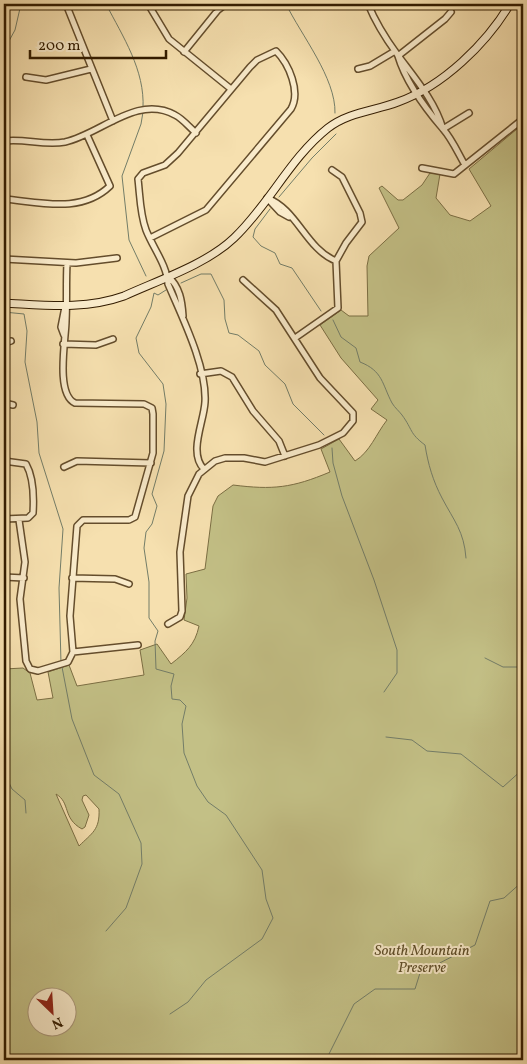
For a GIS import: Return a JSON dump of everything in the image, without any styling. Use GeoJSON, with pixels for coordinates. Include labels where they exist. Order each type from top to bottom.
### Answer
{"type":"FeatureCollection","features":[{"type":"Feature","properties":{"kind":"street"},"geometry":{"type":"LineString","coordinates":[[66,4],[113,121]]}},
{"type":"Feature","properties":{"kind":"street"},"geometry":{"type":"LineString","coordinates":[[148,4],[164,33],[184,52],[231,89]]}},
{"type":"Feature","properties":{"kind":"street"},"geometry":{"type":"LineString","coordinates":[[213,4],[218,10]]}},
{"type":"Feature","properties":{"kind":"street"},"geometry":{"type":"LineString","coordinates":[[184,52],[218,10],[226,4]]}},
{"type":"Feature","properties":{"kind":"street"},"geometry":{"type":"LineString","coordinates":[[368,4],[396,53],[407,77],[434,108],[443,129],[465,165]]}},
{"type":"Feature","properties":{"kind":"street"},"geometry":{"type":"LineString","coordinates":[[4,303],[65,306],[98,303],[118,298],[212,255],[227,244],[315,141],[329,128],[356,113],[396,103],[420,92],[460,65],[499,20],[510,4]]}},
{"type":"Feature","properties":{"kind":"street"},"geometry":{"type":"LineString","coordinates":[[358,69],[370,66],[396,53],[446,19],[451,12]]}},
{"type":"Feature","properties":{"kind":"street"},"geometry":{"type":"LineString","coordinates":[[150,238],[206,210],[296,101],[296,90],[281,56],[276,52],[256,60],[196,132],[165,164],[138,176],[142,214],[150,238],[176,296],[197,355],[205,400],[196,449],[198,462],[204,469]]}},
{"type":"Feature","properties":{"kind":"street"},"geometry":{"type":"LineString","coordinates":[[396,53],[412,73],[428,112],[443,129]]}},
{"type":"Feature","properties":{"kind":"street"},"geometry":{"type":"LineString","coordinates":[[26,77],[46,80],[91,69]]}},
{"type":"Feature","properties":{"kind":"street"},"geometry":{"type":"LineString","coordinates":[[407,77],[412,73]]}},
{"type":"Feature","properties":{"kind":"street"},"geometry":{"type":"LineString","coordinates":[[428,112],[434,108]]}},
{"type":"Feature","properties":{"kind":"street"},"geometry":{"type":"LineString","coordinates":[[4,141],[50,144],[86,135],[113,121],[143,109],[160,109],[176,115],[196,132]]}},
{"type":"Feature","properties":{"kind":"street"},"geometry":{"type":"LineString","coordinates":[[443,129],[468,113]]}},
{"type":"Feature","properties":{"kind":"street"},"geometry":{"type":"LineString","coordinates":[[422,168],[454,174],[523,119]]}},
{"type":"Feature","properties":{"kind":"street"},"geometry":{"type":"LineString","coordinates":[[4,199],[76,204],[104,192],[110,186],[86,135]]}},
{"type":"Feature","properties":{"kind":"street"},"geometry":{"type":"LineString","coordinates":[[295,338],[338,308],[336,261],[346,242],[362,222],[360,213],[342,177],[332,170]]}},
{"type":"Feature","properties":{"kind":"street"},"geometry":{"type":"LineString","coordinates":[[267,198],[280,212],[291,218],[307,233],[320,252],[336,261]]}},
{"type":"Feature","properties":{"kind":"street"},"geometry":{"type":"LineString","coordinates":[[4,259],[67,263],[117,258]]}},
{"type":"Feature","properties":{"kind":"street"},"geometry":{"type":"LineString","coordinates":[[19,520],[25,562],[20,599],[26,661],[30,670],[38,671],[71,659],[74,652],[70,616],[76,526],[79,522],[88,519],[129,520],[135,518],[151,463],[152,408],[144,404],[72,401],[63,369],[67,263]]}},
{"type":"Feature","properties":{"kind":"street"},"geometry":{"type":"LineString","coordinates":[[168,624],[180,617],[182,611],[180,552],[188,496],[193,483],[204,469],[225,458],[244,458],[265,462],[285,456],[325,443],[342,432],[353,421],[352,413],[320,378],[276,310],[243,280]]}},
{"type":"Feature","properties":{"kind":"street"},"geometry":{"type":"LineString","coordinates":[[63,344],[96,344],[113,339]]}},
{"type":"Feature","properties":{"kind":"street"},"geometry":{"type":"LineString","coordinates":[[4,343],[11,341]]}},
{"type":"Feature","properties":{"kind":"street"},"geometry":{"type":"LineString","coordinates":[[200,374],[221,371],[232,377],[253,411],[279,441],[285,456]]}},
{"type":"Feature","properties":{"kind":"street"},"geometry":{"type":"LineString","coordinates":[[4,403],[14,406]]}},
{"type":"Feature","properties":{"kind":"street"},"geometry":{"type":"LineString","coordinates":[[4,461],[26,464],[32,480],[33,514],[28,518],[19,520],[4,519]]}},
{"type":"Feature","properties":{"kind":"street"},"geometry":{"type":"LineString","coordinates":[[64,467],[77,461],[151,463]]}},
{"type":"Feature","properties":{"kind":"street"},"geometry":{"type":"LineString","coordinates":[[4,577],[24,578]]}},
{"type":"Feature","properties":{"kind":"street"},"geometry":{"type":"LineString","coordinates":[[72,578],[115,579],[128,584]]}},
{"type":"Feature","properties":{"kind":"street"},"geometry":{"type":"LineString","coordinates":[[74,652],[138,645]]}},
{"type":"Feature","properties":{"kind":"green space","name":"South Mountain Preserve"},"geometry":{"type":"Polygon","coordinates":[[[523,124],[523,1060],[4,1060],[4,669],[23,668],[30,673],[37,700],[53,698],[48,672],[69,665],[77,686],[144,675],[140,650],[157,644],[171,664],[185,652],[195,638],[199,626],[184,620],[187,598],[186,574],[205,569],[213,506],[218,496],[233,485],[282,486],[330,472],[321,449],[339,439],[355,461],[369,448],[387,420],[371,409],[378,400],[341,358],[320,325],[341,310],[349,316],[368,316],[367,266],[369,256],[399,228],[379,188],[382,186],[398,200],[403,200],[422,185],[430,173],[440,174],[436,198],[450,215],[470,221],[491,206],[469,169],[523,124]],[[56,794],[79,846],[97,827],[99,809],[86,795],[83,796],[82,800],[89,815],[85,827],[82,829],[72,820],[61,798],[56,794]]]}},
{"type":"Feature","properties":{"kind":"waterway"},"geometry":{"type":"LineString","coordinates":[[4,50],[15,30],[21,4]]}},
{"type":"Feature","properties":{"kind":"waterway"},"geometry":{"type":"LineString","coordinates":[[106,4],[126,41],[137,67],[143,94],[143,108]]}},
{"type":"Feature","properties":{"kind":"waterway"},"geometry":{"type":"LineString","coordinates":[[286,4],[324,71],[334,100],[335,113]]}},
{"type":"Feature","properties":{"kind":"waterway"},"geometry":{"type":"LineString","coordinates":[[143,112],[141,124],[122,176],[129,240],[146,276]]}},
{"type":"Feature","properties":{"kind":"waterway"},"geometry":{"type":"LineString","coordinates":[[279,197],[312,158],[336,134]]}},
{"type":"Feature","properties":{"kind":"waterway"},"geometry":{"type":"LineString","coordinates":[[270,209],[255,229],[253,237],[261,246],[275,253],[280,264],[292,268],[321,311]]}},
{"type":"Feature","properties":{"kind":"waterway"},"geometry":{"type":"LineString","coordinates":[[181,283],[201,274],[211,274],[224,300],[225,319],[229,333],[238,335],[259,351],[265,365],[285,384],[293,404],[324,435]]}},
{"type":"Feature","properties":{"kind":"waterway"},"geometry":{"type":"LineString","coordinates":[[166,290],[158,295],[154,293],[151,307],[136,338],[139,353],[163,384],[166,404],[164,451],[152,494],[157,506],[152,524],[146,532],[144,548],[149,582],[149,618],[158,631],[155,641],[156,669],[174,674],[171,686],[172,699],[180,700],[186,706],[182,724],[184,753],[197,786],[208,802],[226,815],[262,870],[266,899],[273,918],[262,939],[206,980],[188,1002],[170,1014]]}},
{"type":"Feature","properties":{"kind":"waterway"},"geometry":{"type":"LineString","coordinates":[[4,312],[24,314],[27,331],[25,362],[37,422],[39,453],[63,529],[59,588],[61,663]]}},
{"type":"Feature","properties":{"kind":"waterway"},"geometry":{"type":"LineString","coordinates":[[333,320],[341,337],[356,348],[360,362],[378,374],[393,405],[414,434],[425,445],[433,479],[461,533],[466,558]]}},
{"type":"Feature","properties":{"kind":"waterway"},"geometry":{"type":"LineString","coordinates":[[332,448],[333,463],[342,496],[374,580],[397,650],[397,673],[384,692]]}},
{"type":"Feature","properties":{"kind":"waterway"},"geometry":{"type":"LineString","coordinates":[[485,658],[503,667],[523,667]]}},
{"type":"Feature","properties":{"kind":"waterway"},"geometry":{"type":"LineString","coordinates":[[62,667],[72,719],[94,775],[119,794],[141,843],[142,864],[126,908],[106,931]]}},
{"type":"Feature","properties":{"kind":"waterway"},"geometry":{"type":"LineString","coordinates":[[386,737],[412,740],[427,751],[461,754],[503,787],[523,769]]}},
{"type":"Feature","properties":{"kind":"waterway"},"geometry":{"type":"LineString","coordinates":[[4,773],[12,789],[25,800],[26,813]]}},
{"type":"Feature","properties":{"kind":"waterway"},"geometry":{"type":"LineString","coordinates":[[326,1060],[354,1004],[375,989],[415,989],[420,973],[475,945],[490,901],[504,898],[523,881]]}},
{"type":"Feature","properties":{"kind":"waterway"},"geometry":{"type":"LineString","coordinates":[[4,1047],[7,1052],[5,1060]]}}]}
